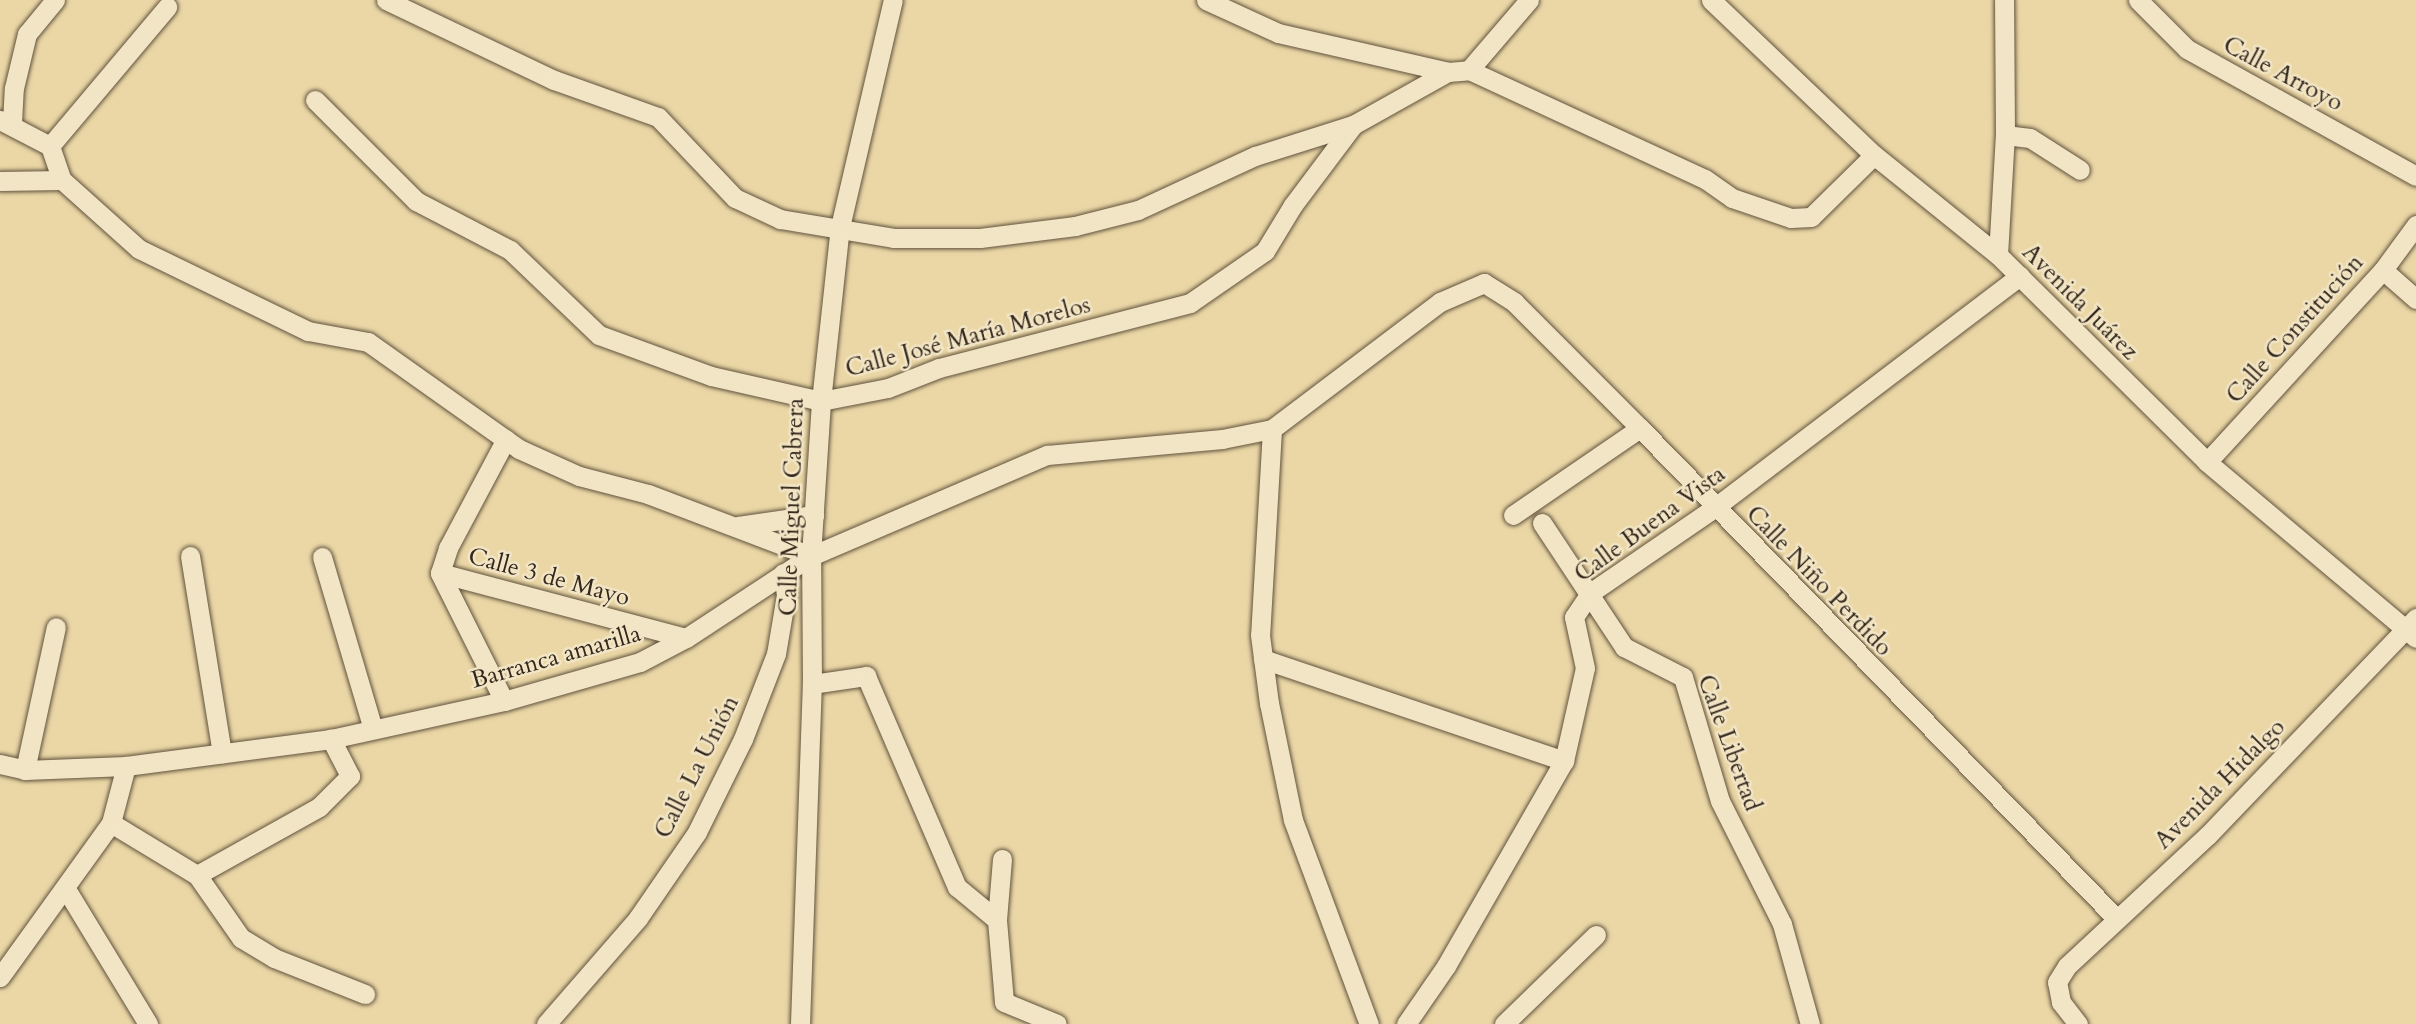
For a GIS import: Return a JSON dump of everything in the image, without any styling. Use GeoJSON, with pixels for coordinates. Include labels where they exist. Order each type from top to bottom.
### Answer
{"type":"FeatureCollection","features":[{"type":"Feature","properties":{"kind":"street"},"geometry":{"type":"LineString","coordinates":[[55,0],[27,34],[6,121],[50,146],[62,180],[139,249],[308,331],[368,342],[506,439],[579,476],[648,494],[811,556]]}},
{"type":"Feature","properties":{"kind":"street"},"geometry":{"type":"LineString","coordinates":[[386,0],[554,80],[658,117],[735,198],[780,219],[839,227],[892,239],[980,238],[1075,226],[1138,210],[1255,156],[1353,125],[1448,72],[1469,69],[1693,173],[1732,198],[1791,218],[1811,217],[1874,155]]}},
{"type":"Feature","properties":{"kind":"street","name":"Calle Miguel Cabrera"},"geometry":{"type":"LineString","coordinates":[[800,1024],[812,684],[811,556],[821,401],[839,227],[893,0]]}},
{"type":"Feature","properties":{"kind":"street"},"geometry":{"type":"LineString","coordinates":[[1206,0],[1278,33],[1448,72]]}},
{"type":"Feature","properties":{"kind":"street"},"geometry":{"type":"LineString","coordinates":[[1469,69],[1528,0]]}},
{"type":"Feature","properties":{"kind":"street","name":"Avenida Juárez"},"geometry":{"type":"LineString","coordinates":[[1711,0],[1874,155],[1998,255],[2207,462],[2413,628]]}},
{"type":"Feature","properties":{"kind":"street"},"geometry":{"type":"LineString","coordinates":[[1998,255],[2005,135],[2004,0]]}},
{"type":"Feature","properties":{"kind":"street","name":"Calle Arroyo"},"geometry":{"type":"LineString","coordinates":[[2138,0],[2187,49],[2416,176]]}},
{"type":"Feature","properties":{"kind":"street"},"geometry":{"type":"LineString","coordinates":[[50,146],[167,7]]}},
{"type":"Feature","properties":{"kind":"street","name":"Calle José María Morelos"},"geometry":{"type":"LineString","coordinates":[[315,100],[416,201],[510,250],[599,335],[711,376],[821,401],[888,388],[939,368],[1190,303],[1265,251],[1353,125]]}},
{"type":"Feature","properties":{"kind":"street"},"geometry":{"type":"LineString","coordinates":[[2005,135],[2030,138],[2080,170]]}},
{"type":"Feature","properties":{"kind":"street"},"geometry":{"type":"LineString","coordinates":[[0,181],[62,180]]}},
{"type":"Feature","properties":{"kind":"street","name":"Calle Constitución"},"geometry":{"type":"LineString","coordinates":[[2207,462],[2382,270],[2416,225]]}},
{"type":"Feature","properties":{"kind":"street"},"geometry":{"type":"LineString","coordinates":[[2382,270],[2416,299]]}},
{"type":"Feature","properties":{"kind":"street","name":"Calle Buena Vista"},"geometry":{"type":"LineString","coordinates":[[1406,1024],[1446,966],[1564,761],[1585,668],[1574,617],[1590,593],[1714,508],[2020,276]]}},
{"type":"Feature","properties":{"kind":"street","name":"Calle Niño Perdido"},"geometry":{"type":"LineString","coordinates":[[1272,429],[1440,302],[1484,283],[1514,302],[1640,428],[1714,508],[2116,918]]}},
{"type":"Feature","properties":{"kind":"street"},"geometry":{"type":"LineString","coordinates":[[1513,515],[1640,428]]}},
{"type":"Feature","properties":{"kind":"street"},"geometry":{"type":"LineString","coordinates":[[1272,429],[1260,635],[1263,659],[1293,820],[1368,1024]]}},
{"type":"Feature","properties":{"kind":"street","name":"Barranca amarilla"},"geometry":{"type":"LineString","coordinates":[[0,764],[25,770],[126,766],[331,739],[504,701],[640,662],[686,638],[811,556],[1047,455],[1222,439],[1272,429]]}},
{"type":"Feature","properties":{"kind":"street"},"geometry":{"type":"LineString","coordinates":[[504,701],[440,573],[447,548],[506,439]]}},
{"type":"Feature","properties":{"kind":"street"},"geometry":{"type":"LineString","coordinates":[[738,526],[814,515]]}},
{"type":"Feature","properties":{"kind":"street","name":"Calle Libertad"},"geometry":{"type":"LineString","coordinates":[[1542,523],[1590,593],[1599,616],[1623,647],[1683,677],[1720,801],[1782,923],[1810,1024]]}},
{"type":"Feature","properties":{"kind":"street"},"geometry":{"type":"LineString","coordinates":[[190,556],[222,753]]}},
{"type":"Feature","properties":{"kind":"street"},"geometry":{"type":"LineString","coordinates":[[322,557],[373,729]]}},
{"type":"Feature","properties":{"kind":"street","name":"Calle 3 de Mayo"},"geometry":{"type":"LineString","coordinates":[[440,573],[686,638]]}},
{"type":"Feature","properties":{"kind":"street","name":"Calle La Unión"},"geometry":{"type":"LineString","coordinates":[[546,1024],[638,918],[697,832],[743,739],[776,654],[786,595],[783,573]]}},
{"type":"Feature","properties":{"kind":"street"},"geometry":{"type":"LineString","coordinates":[[25,770],[56,627]]}},
{"type":"Feature","properties":{"kind":"street","name":"Avenida Hidalgo"},"geometry":{"type":"LineString","coordinates":[[2078,1024],[2061,1002],[2057,982],[2067,966],[2208,835],[2413,628]]}},
{"type":"Feature","properties":{"kind":"street"},"geometry":{"type":"LineString","coordinates":[[1263,659],[1564,761]]}},
{"type":"Feature","properties":{"kind":"street"},"geometry":{"type":"LineString","coordinates":[[812,684],[866,676],[957,887],[997,920]]}},
{"type":"Feature","properties":{"kind":"street"},"geometry":{"type":"LineString","coordinates":[[197,875],[319,807],[350,776],[331,739]]}},
{"type":"Feature","properties":{"kind":"street"},"geometry":{"type":"LineString","coordinates":[[0,977],[66,890],[111,822],[126,766]]}},
{"type":"Feature","properties":{"kind":"street"},"geometry":{"type":"LineString","coordinates":[[111,822],[197,875],[241,938],[274,958],[365,994]]}},
{"type":"Feature","properties":{"kind":"street"},"geometry":{"type":"LineString","coordinates":[[1002,859],[997,920],[1004,1002],[1057,1024]]}},
{"type":"Feature","properties":{"kind":"street"},"geometry":{"type":"LineString","coordinates":[[66,890],[148,1024]]}},
{"type":"Feature","properties":{"kind":"street"},"geometry":{"type":"LineString","coordinates":[[1504,1024],[1596,935]]}}]}
